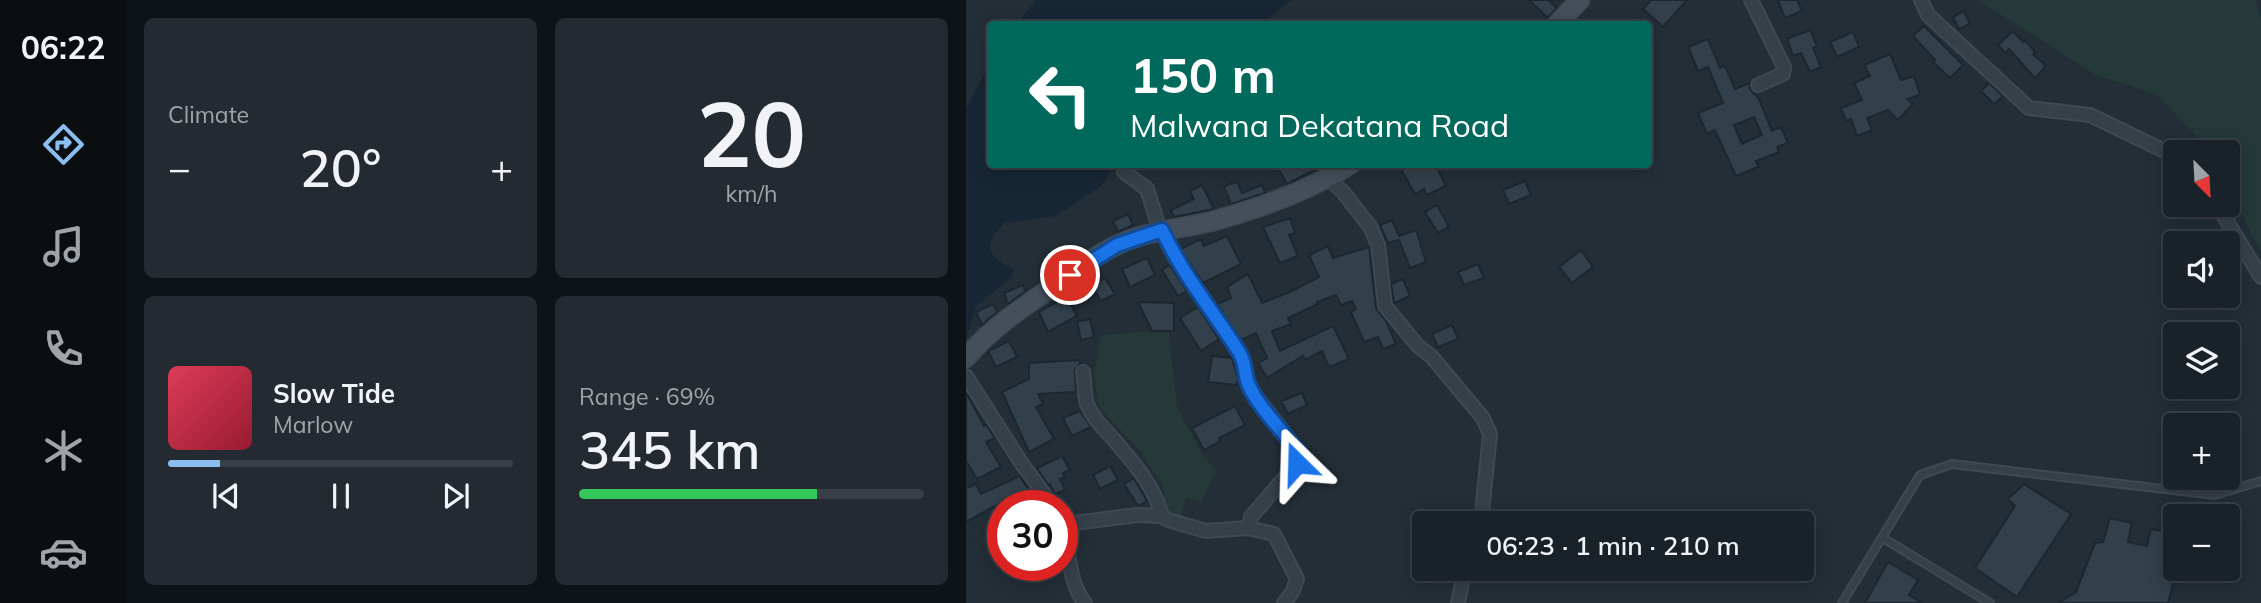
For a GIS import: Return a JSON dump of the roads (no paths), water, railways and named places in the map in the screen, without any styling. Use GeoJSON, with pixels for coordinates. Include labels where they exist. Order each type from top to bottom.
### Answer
{"type":"FeatureCollection","features":[{"type":"Feature","properties":{"kind":"main road"},"geometry":{"type":"LineString","coordinates":[[1560,21],[1580,0]]}},
{"type":"Feature","properties":{"kind":"main road"},"geometry":{"type":"LineString","coordinates":[[966,358],[993,330],[1117,245],[1162,230],[1213,221],[1258,207],[1296,193],[1345,168]]}},
{"type":"Feature","properties":{"kind":"street"},"geometry":{"type":"LineString","coordinates":[[1751,0],[1784,67],[1783,74],[1758,85]]}},
{"type":"Feature","properties":{"kind":"street"},"geometry":{"type":"LineString","coordinates":[[1921,0],[1928,15],[2029,108],[2090,115],[2163,150]]}},
{"type":"Feature","properties":{"kind":"street"},"geometry":{"type":"LineString","coordinates":[[1124,172],[1147,189],[1174,256],[1241,355],[1248,383],[1255,395],[1299,452],[1297,463],[1251,517],[1248,528]]}},
{"type":"Feature","properties":{"kind":"street"},"geometry":{"type":"LineString","coordinates":[[1328,178],[1343,192],[1371,228],[1378,245],[1385,306],[1483,418],[1490,434],[1482,511]]}},
{"type":"Feature","properties":{"kind":"street"},"geometry":{"type":"LineString","coordinates":[[2224,217],[2261,277]]}},
{"type":"Feature","properties":{"kind":"street"},"geometry":{"type":"LineString","coordinates":[[1083,372],[1087,403],[1098,423],[1121,447],[1159,502],[1162,516]]}},
{"type":"Feature","properties":{"kind":"street"},"geometry":{"type":"LineString","coordinates":[[966,376],[1021,464],[1041,490]]}},
{"type":"Feature","properties":{"kind":"street"},"geometry":{"type":"LineString","coordinates":[[1078,520],[1138,515],[1162,516],[1206,531],[1248,528],[1274,534],[1297,579],[1293,591],[1284,603]]}},
{"type":"Feature","properties":{"kind":"street"},"geometry":{"type":"LineString","coordinates":[[1074,581],[1083,603]]}},
{"type":"Feature","properties":{"kind":"street"},"geometry":{"type":"LineString","coordinates":[[1458,603],[1463,581]]}},
{"type":"Feature","properties":{"kind":"lane"},"geometry":{"type":"LineString","coordinates":[[1842,603],[1920,475],[1952,464],[2215,495],[2261,481]]}},
{"type":"Feature","properties":{"kind":"lane"},"geometry":{"type":"LineString","coordinates":[[1883,538],[1990,603]]}},
{"type":"Feature","properties":{"kind":"water"},"geometry":{"type":"Polygon","coordinates":[[[1036,0],[1292,0],[1264,21],[1019,21],[1036,0]]]}},
{"type":"Feature","properties":{"kind":"water"},"geometry":{"type":"Polygon","coordinates":[[[987,70],[987,168],[1113,168],[1102,185],[1056,216],[1004,223],[992,239],[991,252],[1002,263],[1015,270],[1007,281],[976,306],[966,340],[966,108],[987,70]]]}}]}
